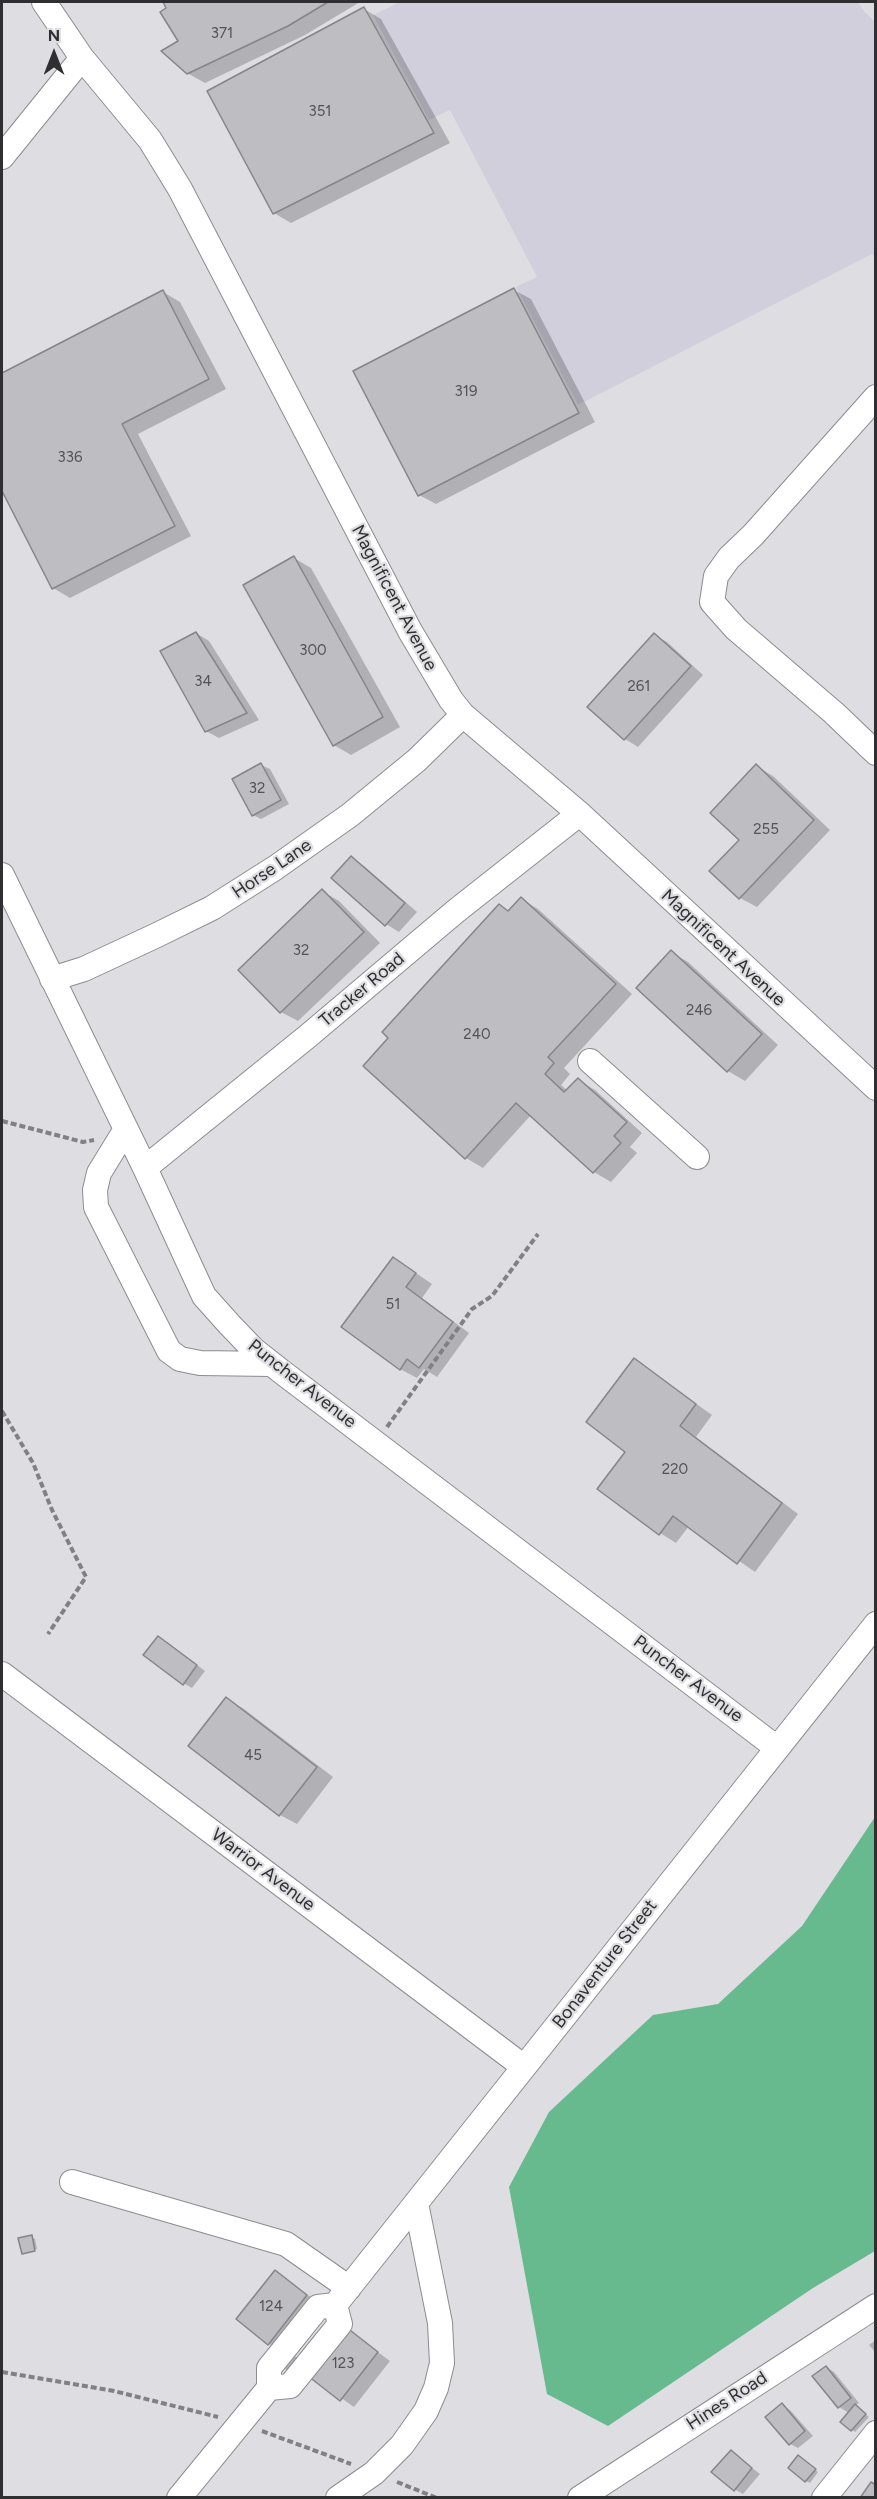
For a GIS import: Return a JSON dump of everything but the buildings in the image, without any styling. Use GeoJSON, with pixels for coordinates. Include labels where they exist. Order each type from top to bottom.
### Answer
{"type":"FeatureCollection","features":[{"type":"Feature","properties":{"kind":"street","name":"Magnificent Avenue"},"geometry":{"type":"LineString","coordinates":[[44,2],[82,58],[150,140],[180,189],[410,631],[441,685],[463,715],[579,814],[876,1088]]}},
{"type":"Feature","properties":{"kind":"street"},"geometry":{"type":"LineString","coordinates":[[2,157],[82,58]]}},
{"type":"Feature","properties":{"kind":"street"},"geometry":{"type":"LineString","coordinates":[[876,397],[753,536],[729,558],[716,576],[712,602],[736,629],[834,712],[876,753]]}},
{"type":"Feature","properties":{"kind":"street","name":"Horse Lane"},"geometry":{"type":"LineString","coordinates":[[52,980],[84,969],[212,908],[275,868],[350,815],[417,760],[463,715]]}},
{"type":"Feature","properties":{"kind":"street","name":"Tracker Road"},"geometry":{"type":"LineString","coordinates":[[145,1168],[308,1036],[456,911],[579,814]]}},
{"type":"Feature","properties":{"kind":"street","name":"Puncher Avenue"},"geometry":{"type":"LineString","coordinates":[[2,875],[145,1168],[204,1296],[254,1350],[271,1364],[777,1748]]}},
{"type":"Feature","properties":{"kind":"street"},"geometry":{"type":"LineString","coordinates":[[590,1061],[697,1157]]}},
{"type":"Feature","properties":{"kind":"street"},"geometry":{"type":"LineString","coordinates":[[126,1129],[99,1173],[95,1190],[96,1207],[170,1351],[180,1359],[200,1363],[271,1364]]}},
{"type":"Feature","properties":{"kind":"street","name":"Bonaventure Street"},"geometry":{"type":"LineString","coordinates":[[179,2498],[269,2388],[269,2368],[318,2307],[342,2297],[876,1624]]}},
{"type":"Feature","properties":{"kind":"street","name":"Warrior Avenue"},"geometry":{"type":"LineString","coordinates":[[2,1674],[524,2067]]}},
{"type":"Feature","properties":{"kind":"street"},"geometry":{"type":"LineString","coordinates":[[72,2182],[286,2244],[342,2297]]}},
{"type":"Feature","properties":{"kind":"street"},"geometry":{"type":"LineString","coordinates":[[338,2498],[374,2473],[402,2445],[426,2411],[436,2388],[442,2363],[440,2323],[416,2203]]}},
{"type":"Feature","properties":{"kind":"street","name":"Hines Road"},"geometry":{"type":"LineString","coordinates":[[580,2498],[876,2306]]}},
{"type":"Feature","properties":{"kind":"street"},"geometry":{"type":"LineString","coordinates":[[824,2498],[876,2433]]}},
{"type":"Feature","properties":{"kind":"path"},"geometry":{"type":"LineString","coordinates":[[2,1120],[83,1142],[105,1138],[126,1129]]}},
{"type":"Feature","properties":{"kind":"path"},"geometry":{"type":"LineString","coordinates":[[377,1443],[472,1309],[492,1296],[538,1234]]}},
{"type":"Feature","properties":{"kind":"path"},"geometry":{"type":"LineString","coordinates":[[2,1411],[33,1463],[52,1510],[86,1576],[48,1634]]}},
{"type":"Feature","properties":{"kind":"shaded area"},"geometry":{"type":"Polygon","coordinates":[[[400,2],[858,2],[875,22],[875,257],[872,254],[578,405],[516,287],[537,277],[450,110],[429,120],[373,15],[400,2]]]}},
{"type":"Feature","properties":{"kind":"green space"},"geometry":{"type":"Polygon","coordinates":[[[875,1817],[875,2251],[813,2288],[608,2426],[547,2394],[509,2187],[549,2112],[653,2015],[718,2004],[802,1926],[875,1817]]]}}]}
